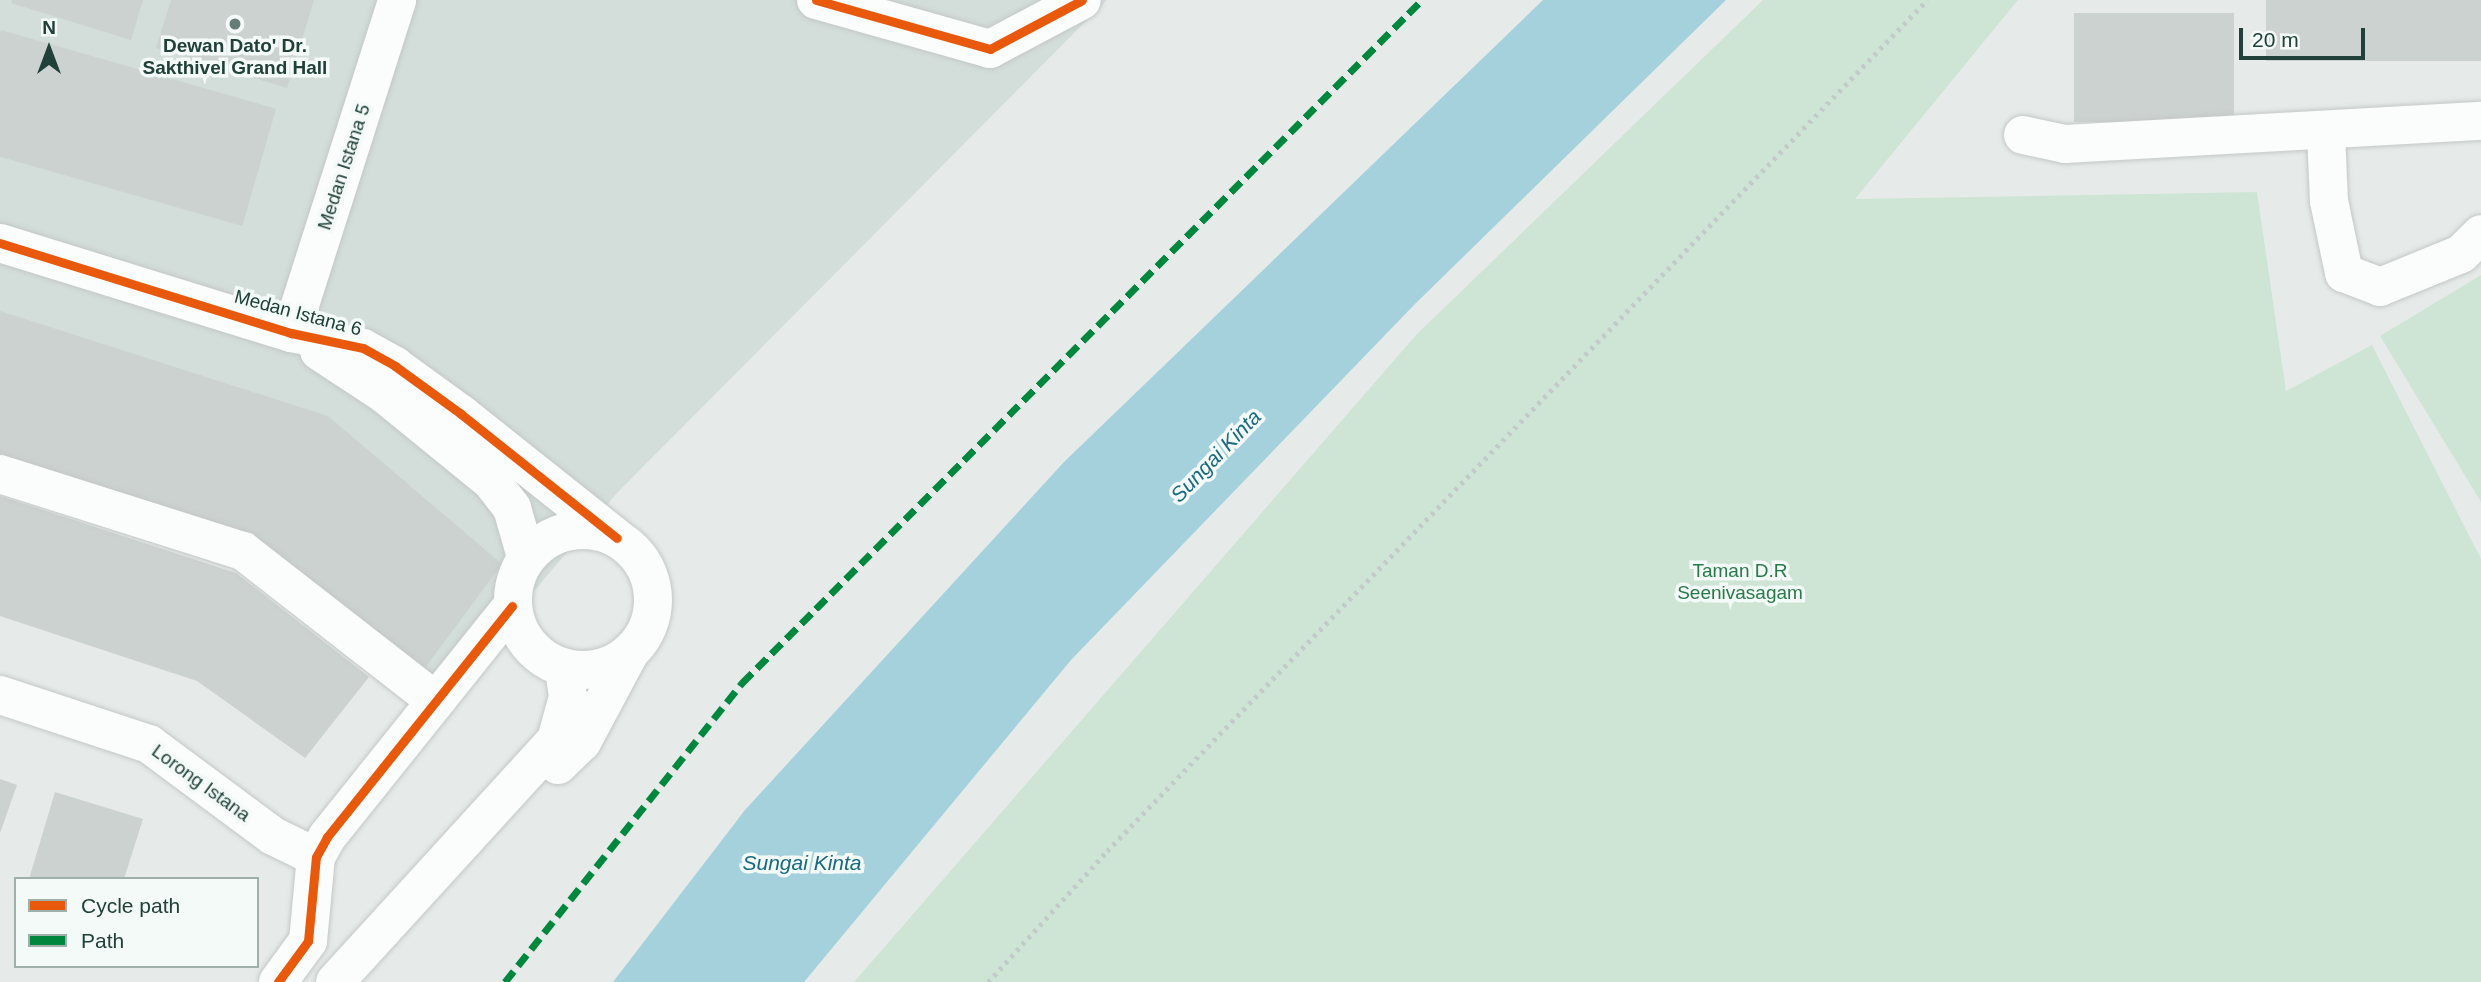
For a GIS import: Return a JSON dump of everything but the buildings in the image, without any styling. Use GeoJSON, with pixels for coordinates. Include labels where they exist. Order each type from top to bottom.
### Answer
{"type":"FeatureCollection","features":[{"type":"Feature","properties":{"kind":"street","name":"Medan Istana 5"},"geometry":{"type":"LineString","coordinates":[[291,333],[397,0]]}},
{"type":"Feature","properties":{"kind":"street"},"geometry":{"type":"LineString","coordinates":[[816,0],[864,7],[990,49],[1082,0]]}},
{"type":"Feature","properties":{"kind":"street"},"geometry":{"type":"LineString","coordinates":[[2023,135],[2065,144],[2326,132],[2481,121]]}},
{"type":"Feature","properties":{"kind":"street"},"geometry":{"type":"LineString","coordinates":[[2326,132],[2329,201],[2344,273],[2380,287],[2461,254],[2481,234]]}},
{"type":"Feature","properties":{"kind":"street","name":"Medan Istana 6"},"geometry":{"type":"LineString","coordinates":[[0,243],[291,333],[363,348],[395,366],[617,538]]}},
{"type":"Feature","properties":{"kind":"street"},"geometry":{"type":"LineString","coordinates":[[291,333],[383,393],[491,481],[512,508],[526,557]]}},
{"type":"Feature","properties":{"kind":"street"},"geometry":{"type":"LineString","coordinates":[[0,474],[243,551],[436,701]]}},
{"type":"Feature","properties":{"kind":"street"},"geometry":{"type":"LineString","coordinates":[[470,835],[582,742],[630,652],[644,635],[652,614],[653,592],[647,570],[617,538],[578,529],[558,534],[526,557],[513,589],[512,606],[529,645],[564,667],[587,670],[610,665],[630,652]]}},
{"type":"Feature","properties":{"kind":"street"},"geometry":{"type":"LineString","coordinates":[[278,982],[308,941],[316,858],[327,837],[512,606]]}},
{"type":"Feature","properties":{"kind":"street"},"geometry":{"type":"LineString","coordinates":[[335,982],[556,740],[568,696],[564,667]]}},
{"type":"Feature","properties":{"kind":"street","name":"Lorong Istana"},"geometry":{"type":"LineString","coordinates":[[0,695],[149,744],[273,836],[316,858]]}},
{"type":"Feature","properties":{"kind":"path"},"geometry":{"type":"LineString","coordinates":[[988,982],[1107,850],[1927,0]]}},
{"type":"Feature","properties":{"kind":"shaded area"},"geometry":{"type":"Polygon","coordinates":[[[0,0],[1107,0],[617,493],[438,705],[246,549],[0,463],[0,0]]]}},
{"type":"Feature","properties":{"kind":"green space","name":"Taman D.R Seenivasagam"},"geometry":{"type":"Polygon","coordinates":[[[1763,0],[2018,0],[1855,199],[2257,192],[2286,391],[2372,345],[2481,559],[2481,982],[854,982],[1416,335],[1763,0]]]}},
{"type":"Feature","properties":{"kind":"green space"},"geometry":{"type":"Polygon","coordinates":[[[2481,275],[2481,502],[2380,336],[2481,275]]]}},
{"type":"Feature","properties":{"kind":"water","name":"Sungai Kinta"},"geometry":{"type":"Polygon","coordinates":[[[1543,0],[1726,0],[1415,304],[1071,660],[804,982],[613,982],[745,810],[1064,462],[1543,0]]]}},
{"type":"Feature","properties":{"kind":"marked path"},"geometry":{"type":"LineString","coordinates":[[505,982],[742,683],[1422,0]]}},
{"type":"Feature","properties":{"kind":"cycle path"},"geometry":{"type":"LineString","coordinates":[[816,0],[990,49],[1082,0]]}},
{"type":"Feature","properties":{"kind":"cycle path"},"geometry":{"type":"LineString","coordinates":[[0,243],[291,333],[363,348],[395,366],[461,414],[617,538]]}},
{"type":"Feature","properties":{"kind":"cycle path"},"geometry":{"type":"LineString","coordinates":[[278,982],[308,941],[316,857],[327,837],[512,606]]}},
{"type":"Feature","properties":{"kind":"place","name":"Dewan Dato' Dr. Sakthivel Grand Hall"},"geometry":{"type":"Point","coordinates":[235,24]}}]}
